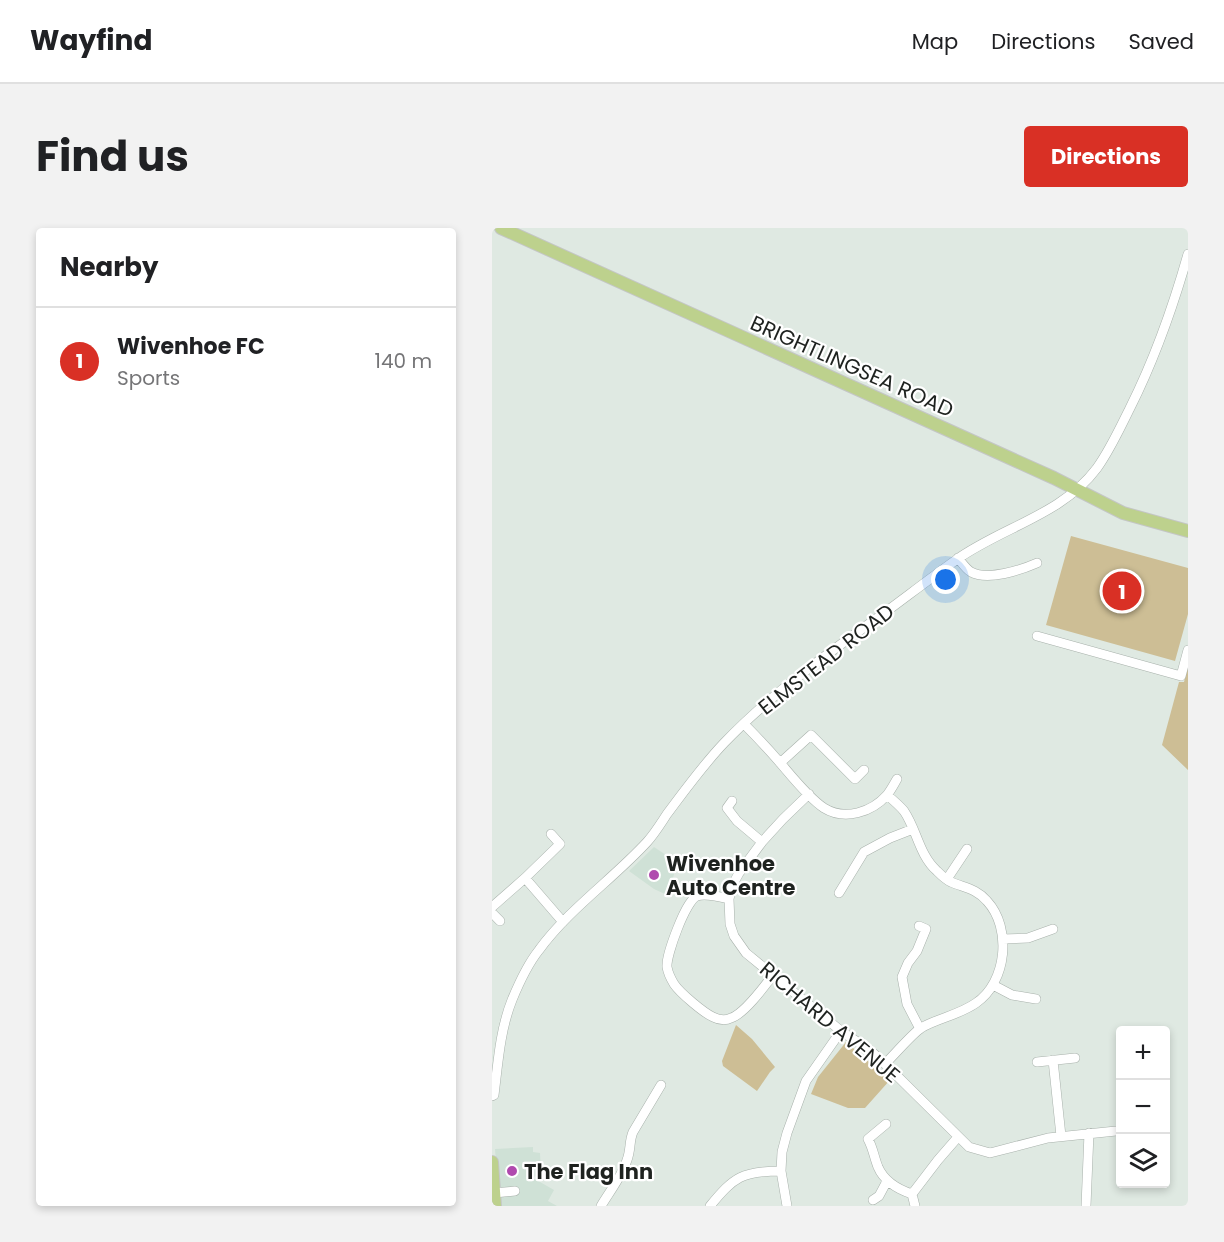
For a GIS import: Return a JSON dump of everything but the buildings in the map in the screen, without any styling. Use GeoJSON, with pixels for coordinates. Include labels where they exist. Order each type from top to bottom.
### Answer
{"type":"FeatureCollection","features":[{"type":"Feature","properties":{"kind":"main road","name":"BRIGHTLINGSEA ROAD"},"geometry":{"type":"LineString","coordinates":[[501,228],[1054,478],[1123,513],[1188,531]]}},
{"type":"Feature","properties":{"kind":"main road"},"geometry":{"type":"LineString","coordinates":[[492,1162],[495,1206]]}},
{"type":"Feature","properties":{"kind":"street","name":"ELMSTEAD ROAD"},"geometry":{"type":"LineString","coordinates":[[492,1096],[494,1095],[504,1026],[512,1000],[523,975],[538,951],[563,922],[648,841],[723,744],[764,705],[835,648],[958,558],[1068,498],[1097,467],[1122,426],[1143,382],[1161,339],[1188,254]]}},
{"type":"Feature","properties":{"kind":"street"},"geometry":{"type":"LineString","coordinates":[[958,558],[969,571],[976,574],[1016,572],[1037,563]]}},
{"type":"Feature","properties":{"kind":"street"},"geometry":{"type":"LineString","coordinates":[[1037,636],[1181,676],[1188,650]]}},
{"type":"Feature","properties":{"kind":"street"},"geometry":{"type":"LineString","coordinates":[[744,724],[825,808],[839,813],[854,814],[874,806],[887,795],[897,779]]}},
{"type":"Feature","properties":{"kind":"street"},"geometry":{"type":"LineString","coordinates":[[780,763],[812,735],[855,779],[864,770]]}},
{"type":"Feature","properties":{"kind":"street","name":"RICHARD AVENUE"},"geometry":{"type":"LineString","coordinates":[[809,794],[762,842],[732,886],[729,912],[734,936],[746,953],[841,1031],[871,1051],[969,1147],[990,1153],[1048,1138],[1116,1131]]}},
{"type":"Feature","properties":{"kind":"street"},"geometry":{"type":"LineString","coordinates":[[885,1064],[920,1029],[969,1007],[985,996],[997,975],[1003,939],[995,910],[976,891],[947,879],[935,870],[928,861],[903,810],[887,795]]}},
{"type":"Feature","properties":{"kind":"street"},"geometry":{"type":"LineString","coordinates":[[732,801],[726,808],[737,821],[762,842]]}},
{"type":"Feature","properties":{"kind":"street"},"geometry":{"type":"LineString","coordinates":[[839,893],[864,852],[890,838],[914,829]]}},
{"type":"Feature","properties":{"kind":"street"},"geometry":{"type":"LineString","coordinates":[[492,907],[563,847],[551,834]]}},
{"type":"Feature","properties":{"kind":"street"},"geometry":{"type":"LineString","coordinates":[[947,879],[967,849]]}},
{"type":"Feature","properties":{"kind":"street"},"geometry":{"type":"LineString","coordinates":[[525,878],[563,922]]}},
{"type":"Feature","properties":{"kind":"street"},"geometry":{"type":"LineString","coordinates":[[729,899],[703,895],[697,896],[689,903],[667,956],[667,968],[674,983],[693,1002],[711,1016],[721,1020],[729,1019],[740,1013],[773,975]]}},
{"type":"Feature","properties":{"kind":"street"},"geometry":{"type":"LineString","coordinates":[[492,913],[500,921]]}},
{"type":"Feature","properties":{"kind":"street"},"geometry":{"type":"LineString","coordinates":[[919,926],[926,929],[902,977],[907,1004],[920,1029]]}},
{"type":"Feature","properties":{"kind":"street"},"geometry":{"type":"LineString","coordinates":[[1003,939],[1028,938],[1053,929]]}},
{"type":"Feature","properties":{"kind":"street"},"geometry":{"type":"LineString","coordinates":[[993,985],[1021,998],[1036,999]]}},
{"type":"Feature","properties":{"kind":"street"},"geometry":{"type":"LineString","coordinates":[[787,1206],[781,1171],[786,1133],[806,1082],[841,1031]]}},
{"type":"Feature","properties":{"kind":"street"},"geometry":{"type":"LineString","coordinates":[[1037,1062],[1075,1058]]}},
{"type":"Feature","properties":{"kind":"street"},"geometry":{"type":"LineString","coordinates":[[1053,1060],[1061,1136]]}},
{"type":"Feature","properties":{"kind":"street"},"geometry":{"type":"LineString","coordinates":[[601,1206],[627,1163],[630,1138],[658,1090],[665,1098]]}},
{"type":"Feature","properties":{"kind":"street"},"geometry":{"type":"LineString","coordinates":[[886,1124],[868,1139],[878,1167],[887,1181],[902,1191],[912,1194]]}},
{"type":"Feature","properties":{"kind":"street"},"geometry":{"type":"LineString","coordinates":[[1086,1206],[1089,1134]]}},
{"type":"Feature","properties":{"kind":"street"},"geometry":{"type":"LineString","coordinates":[[912,1194],[958,1137]]}},
{"type":"Feature","properties":{"kind":"street"},"geometry":{"type":"LineString","coordinates":[[710,1206],[725,1188],[741,1176],[754,1172],[781,1171]]}},
{"type":"Feature","properties":{"kind":"street"},"geometry":{"type":"LineString","coordinates":[[873,1200],[879,1196],[887,1181]]}},
{"type":"Feature","properties":{"kind":"street"},"geometry":{"type":"LineString","coordinates":[[494,1192],[514,1191]]}},
{"type":"Feature","properties":{"kind":"street"},"geometry":{"type":"LineString","coordinates":[[912,1194],[915,1206]]}},
{"type":"Feature","properties":{"kind":"shaded area"},"geometry":{"type":"Polygon","coordinates":[[[1071,536],[1188,568],[1188,614],[1175,661],[1046,625],[1071,536]]]}},
{"type":"Feature","properties":{"kind":"shaded area"},"geometry":{"type":"Polygon","coordinates":[[[1188,666],[1188,770],[1162,745],[1179,682],[1184,682],[1188,666]]]}},
{"type":"Feature","properties":{"kind":"shaded area"},"geometry":{"type":"Polygon","coordinates":[[[654,847],[678,863],[667,895],[654,889],[629,871],[654,847]]]}},
{"type":"Feature","properties":{"kind":"shaded area"},"geometry":{"type":"Polygon","coordinates":[[[736,1025],[752,1039],[775,1067],[757,1091],[723,1066],[722,1061],[736,1025]]]}},
{"type":"Feature","properties":{"kind":"shaded area"},"geometry":{"type":"Polygon","coordinates":[[[846,1042],[890,1080],[865,1108],[848,1108],[811,1094],[818,1077],[846,1042]]]}},
{"type":"Feature","properties":{"kind":"shaded area"},"geometry":{"type":"Polygon","coordinates":[[[533,1147],[533,1152],[540,1153],[541,1171],[533,1178],[554,1190],[548,1201],[557,1206],[499,1206],[495,1149],[533,1147]]]}},
{"type":"Feature","properties":{"kind":"place","name":"Wivenhoe FC"},"geometry":{"type":"Point","coordinates":[1122,591]}},
{"type":"Feature","properties":{"kind":"place","name":"Wivenhoe Auto Centre"},"geometry":{"type":"Point","coordinates":[654,875]}},
{"type":"Feature","properties":{"kind":"place","name":"The Flag Inn"},"geometry":{"type":"Point","coordinates":[512,1171]}}]}
